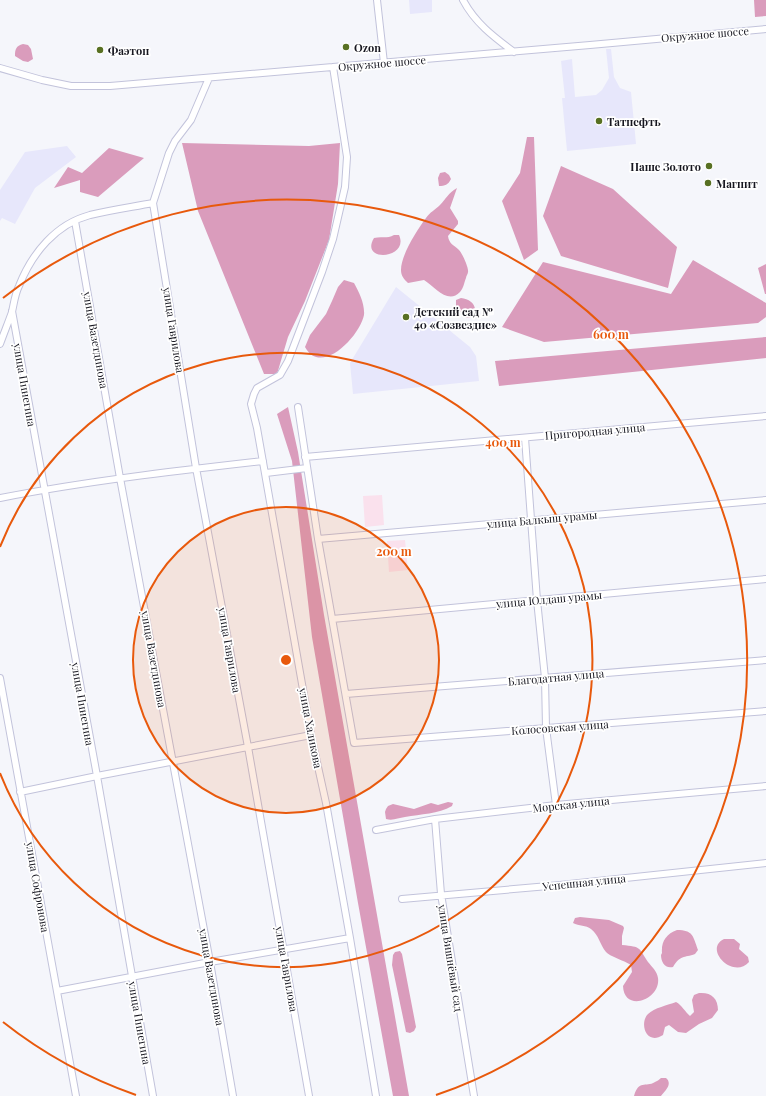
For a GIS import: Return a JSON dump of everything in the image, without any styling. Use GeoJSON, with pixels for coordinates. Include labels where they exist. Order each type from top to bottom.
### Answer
{"type":"FeatureCollection","features":[{"type":"Feature","properties":{"kind":"street"},"geometry":{"type":"LineString","coordinates":[[377,0],[384,63]]}},
{"type":"Feature","properties":{"kind":"street"},"geometry":{"type":"LineString","coordinates":[[463,0],[484,28],[514,52]]}},
{"type":"Feature","properties":{"kind":"street","name":"Окружное шоссе"},"geometry":{"type":"LineString","coordinates":[[0,68],[42,80],[71,86],[124,85],[766,29]]}},
{"type":"Feature","properties":{"kind":"street","name":"улица Халикова"},"geometry":{"type":"LineString","coordinates":[[333,67],[347,157],[345,187],[333,239],[288,361],[280,375],[257,388],[251,399],[251,404],[266,473],[311,735],[326,803],[376,1096]]}},
{"type":"Feature","properties":{"kind":"street"},"geometry":{"type":"LineString","coordinates":[[0,344],[12,311],[18,286],[42,245],[53,234],[75,221],[89,215],[153,203],[172,146],[191,120],[209,78]]}},
{"type":"Feature","properties":{"kind":"street","name":"улица Гаврилова"},"geometry":{"type":"LineString","coordinates":[[153,203],[196,468],[248,747],[309,1096]]}},
{"type":"Feature","properties":{"kind":"street","name":"улица Вазетдинова"},"geometry":{"type":"LineString","coordinates":[[75,221],[120,478],[210,962],[233,1096]]}},
{"type":"Feature","properties":{"kind":"street","name":"улица Пинегина"},"geometry":{"type":"LineString","coordinates":[[12,311],[97,776],[153,1096]]}},
{"type":"Feature","properties":{"kind":"street"},"geometry":{"type":"LineString","coordinates":[[298,407],[318,539],[346,694]]}},
{"type":"Feature","properties":{"kind":"street","name":"Пригородная улица"},"geometry":{"type":"LineString","coordinates":[[305,457],[766,416]]}},
{"type":"Feature","properties":{"kind":"street"},"geometry":{"type":"LineString","coordinates":[[525,438],[530,520],[545,678],[546,728],[556,805]]}},
{"type":"Feature","properties":{"kind":"street"},"geometry":{"type":"LineString","coordinates":[[0,498],[120,478],[263,461]]}},
{"type":"Feature","properties":{"kind":"street"},"geometry":{"type":"LineString","coordinates":[[266,473],[307,468]]}},
{"type":"Feature","properties":{"kind":"street","name":"улица Балкыш урамы"},"geometry":{"type":"LineString","coordinates":[[318,539],[766,500]]}},
{"type":"Feature","properties":{"kind":"street","name":"улица Юлдаш урамы"},"geometry":{"type":"LineString","coordinates":[[332,619],[766,579]]}},
{"type":"Feature","properties":{"kind":"street","name":"Благодатная улица"},"geometry":{"type":"LineString","coordinates":[[346,694],[766,660]]}},
{"type":"Feature","properties":{"kind":"street","name":"улица Софронова"},"geometry":{"type":"LineString","coordinates":[[0,678],[76,1096]]}},
{"type":"Feature","properties":{"kind":"street","name":"Колосовская улица"},"geometry":{"type":"LineString","coordinates":[[346,694],[354,743],[766,711]]}},
{"type":"Feature","properties":{"kind":"street"},"geometry":{"type":"LineString","coordinates":[[20,792],[172,761],[311,735]]}},
{"type":"Feature","properties":{"kind":"street","name":"Морская улица"},"geometry":{"type":"LineString","coordinates":[[376,830],[435,819],[556,805],[766,786]]}},
{"type":"Feature","properties":{"kind":"street","name":"улица Вишнёвый сад"},"geometry":{"type":"LineString","coordinates":[[435,819],[441,894],[474,1096]]}},
{"type":"Feature","properties":{"kind":"street","name":"Успешная улица"},"geometry":{"type":"LineString","coordinates":[[402,899],[441,894],[560,885],[766,863]]}},
{"type":"Feature","properties":{"kind":"street"},"geometry":{"type":"LineString","coordinates":[[57,991],[210,962],[350,938]]}},
{"type":"Feature","properties":{"kind":"shaded area"},"geometry":{"type":"Polygon","coordinates":[[[409,0],[432,0],[432,12],[410,14],[409,0]]]}},
{"type":"Feature","properties":{"kind":"shaded area"},"geometry":{"type":"Polygon","coordinates":[[[754,0],[766,0],[766,16],[755,17],[754,0]]]}},
{"type":"Feature","properties":{"kind":"shaded area"},"geometry":{"type":"Polygon","coordinates":[[[23,44],[28,45],[31,49],[33,59],[28,62],[15,56],[16,48],[23,44]]]}},
{"type":"Feature","properties":{"kind":"shaded area","name":"Татнефть"},"geometry":{"type":"Polygon","coordinates":[[[606,49],[611,49],[614,77],[620,88],[631,92],[636,144],[567,151],[562,98],[565,98],[561,61],[572,59],[575,97],[596,95],[602,90],[609,78],[606,49]]]}},
{"type":"Feature","properties":{"kind":"shaded area"},"geometry":{"type":"Polygon","coordinates":[[[527,137],[534,137],[538,250],[524,260],[502,201],[520,173],[527,137]]]}},
{"type":"Feature","properties":{"kind":"shaded area"},"geometry":{"type":"Polygon","coordinates":[[[182,143],[309,146],[340,143],[338,184],[329,240],[305,301],[288,337],[277,374],[264,374],[198,211],[182,143]]]}},
{"type":"Feature","properties":{"kind":"shaded area"},"geometry":{"type":"Polygon","coordinates":[[[67,146],[76,157],[35,188],[15,224],[2,218],[0,221],[0,190],[25,152],[67,146]]]}},
{"type":"Feature","properties":{"kind":"shaded area"},"geometry":{"type":"Polygon","coordinates":[[[109,148],[144,158],[98,197],[80,192],[80,180],[54,188],[68,167],[82,173],[109,148]]]}},
{"type":"Feature","properties":{"kind":"shaded area"},"geometry":{"type":"Polygon","coordinates":[[[561,166],[613,189],[677,247],[668,288],[561,256],[543,216],[561,166]]]}},
{"type":"Feature","properties":{"kind":"shaded area"},"geometry":{"type":"Polygon","coordinates":[[[445,172],[451,179],[446,185],[439,186],[438,178],[440,173],[445,172]]]}},
{"type":"Feature","properties":{"kind":"shaded area"},"geometry":{"type":"Polygon","coordinates":[[[457,188],[450,208],[458,221],[458,224],[448,236],[451,243],[462,254],[468,272],[460,292],[451,297],[442,294],[424,280],[408,283],[402,276],[401,270],[407,250],[422,223],[451,192],[457,188]]]}},
{"type":"Feature","properties":{"kind":"shaded area"},"geometry":{"type":"Polygon","coordinates":[[[399,235],[400,243],[398,249],[385,255],[378,254],[373,251],[371,246],[374,238],[389,237],[399,235]]]}},
{"type":"Feature","properties":{"kind":"shaded area"},"geometry":{"type":"Polygon","coordinates":[[[693,260],[766,303],[766,317],[758,323],[544,342],[502,327],[543,262],[671,294],[693,260]]]}},
{"type":"Feature","properties":{"kind":"shaded area"},"geometry":{"type":"Polygon","coordinates":[[[766,264],[766,294],[765,294],[758,268],[766,264]]]}},
{"type":"Feature","properties":{"kind":"shaded area"},"geometry":{"type":"Polygon","coordinates":[[[344,280],[354,283],[358,290],[364,307],[364,315],[361,324],[348,342],[330,356],[320,358],[312,355],[305,347],[310,335],[326,314],[338,287],[344,280]]]}},
{"type":"Feature","properties":{"kind":"shaded area","name":"Детский сад № 40 «Созвездие»"},"geometry":{"type":"Polygon","coordinates":[[[396,287],[470,347],[476,356],[479,381],[353,394],[350,363],[396,287]]]}},
{"type":"Feature","properties":{"kind":"shaded area"},"geometry":{"type":"Polygon","coordinates":[[[461,298],[469,300],[474,305],[475,311],[470,318],[465,317],[456,306],[456,300],[461,298]]]}},
{"type":"Feature","properties":{"kind":"shaded area"},"geometry":{"type":"Polygon","coordinates":[[[766,337],[766,358],[499,386],[495,361],[766,337]]]}},
{"type":"Feature","properties":{"kind":"shaded area"},"geometry":{"type":"Polygon","coordinates":[[[288,407],[298,452],[324,615],[409,1096],[393,1096],[358,903],[312,637],[292,461],[277,414],[288,407]]]}},
{"type":"Feature","properties":{"kind":"shaded area"},"geometry":{"type":"Polygon","coordinates":[[[382,495],[384,525],[365,527],[363,496],[382,495]]]}},
{"type":"Feature","properties":{"kind":"shaded area"},"geometry":{"type":"Polygon","coordinates":[[[405,540],[408,570],[389,572],[387,541],[405,540]]]}},
{"type":"Feature","properties":{"kind":"shaded area"},"geometry":{"type":"Polygon","coordinates":[[[448,802],[453,803],[452,806],[441,811],[393,820],[386,819],[386,809],[388,806],[393,804],[414,809],[431,803],[438,805],[448,802]]]}},
{"type":"Feature","properties":{"kind":"shaded area"},"geometry":{"type":"Polygon","coordinates":[[[580,917],[609,920],[623,926],[622,945],[633,946],[639,949],[654,969],[658,978],[657,986],[649,997],[635,1001],[629,999],[625,994],[623,986],[632,972],[631,965],[608,954],[596,934],[591,929],[573,923],[575,918],[580,917]]]}},
{"type":"Feature","properties":{"kind":"shaded area"},"geometry":{"type":"Polygon","coordinates":[[[677,930],[686,931],[692,935],[698,950],[695,954],[678,960],[673,967],[668,967],[662,960],[662,945],[667,936],[677,930]]]}},
{"type":"Feature","properties":{"kind":"shaded area"},"geometry":{"type":"Polygon","coordinates":[[[724,939],[734,939],[740,944],[739,949],[748,957],[749,962],[742,967],[735,967],[723,961],[718,955],[717,949],[718,944],[724,939]]]}},
{"type":"Feature","properties":{"kind":"shaded area"},"geometry":{"type":"Polygon","coordinates":[[[400,951],[402,954],[416,1027],[414,1031],[410,1033],[406,1032],[392,965],[393,955],[395,952],[400,951]]]}},
{"type":"Feature","properties":{"kind":"shaded area"},"geometry":{"type":"Polygon","coordinates":[[[699,993],[710,995],[717,1002],[718,1010],[712,1018],[699,1024],[686,1033],[678,1032],[669,1025],[665,1027],[663,1035],[657,1038],[648,1036],[644,1028],[644,1023],[648,1014],[657,1008],[676,1002],[690,1016],[694,1012],[692,1000],[694,995],[699,993]]]}},
{"type":"Feature","properties":{"kind":"shaded area"},"geometry":{"type":"Polygon","coordinates":[[[661,1078],[666,1078],[669,1085],[661,1096],[634,1096],[638,1087],[651,1084],[661,1078]]]}},
{"type":"Feature","properties":{"kind":"place","name":"Ozon"},"geometry":{"type":"Point","coordinates":[346,47]}},
{"type":"Feature","properties":{"kind":"place","name":"Фаэтон"},"geometry":{"type":"Point","coordinates":[100,50]}},
{"type":"Feature","properties":{"kind":"place","name":"Татнефть"},"geometry":{"type":"Point","coordinates":[599,121]}},
{"type":"Feature","properties":{"kind":"place","name":"Наше Золото"},"geometry":{"type":"Point","coordinates":[709,166]}},
{"type":"Feature","properties":{"kind":"place","name":"Магнит"},"geometry":{"type":"Point","coordinates":[708,183]}},
{"type":"Feature","properties":{"kind":"place","name":"Детский сад № 40 «Созвездие»"},"geometry":{"type":"Point","coordinates":[406,317]}}]}
